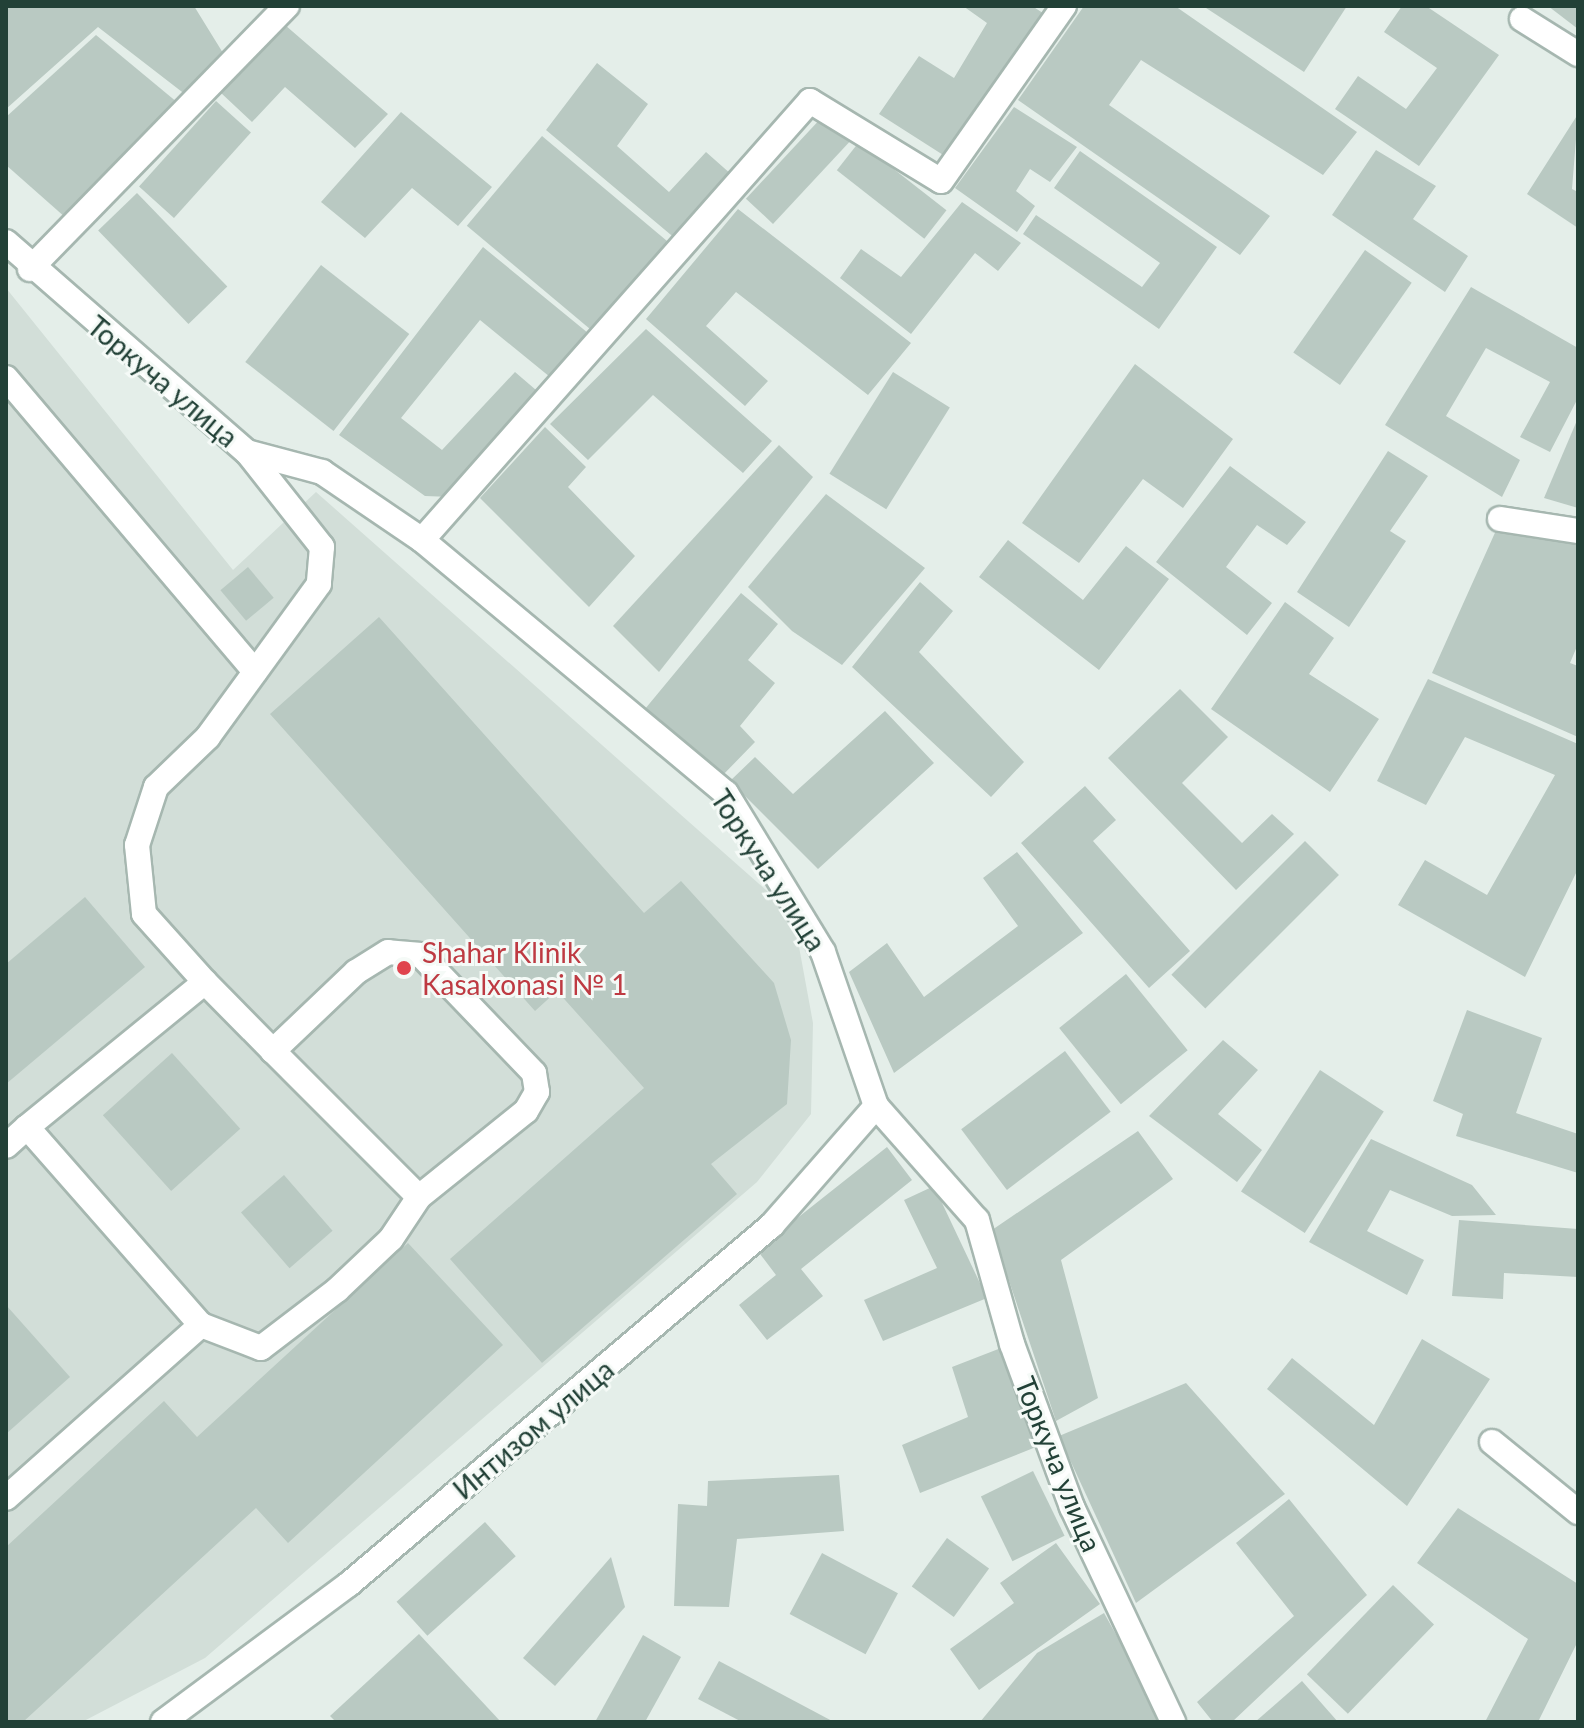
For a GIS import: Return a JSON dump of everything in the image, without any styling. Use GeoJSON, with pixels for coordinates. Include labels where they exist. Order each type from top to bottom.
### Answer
{"type":"FeatureCollection","features":[{"type":"Feature","properties":{"kind":"street"},"geometry":{"type":"LineString","coordinates":[[30,269],[287,6]]}},
{"type":"Feature","properties":{"kind":"street"},"geometry":{"type":"LineString","coordinates":[[422,540],[810,101],[941,181],[1064,6]]}},
{"type":"Feature","properties":{"kind":"street"},"geometry":{"type":"LineString","coordinates":[[1522,19],[1578,54]]}},
{"type":"Feature","properties":{"kind":"street","name":"Торкуча улица"},"geometry":{"type":"LineString","coordinates":[[6,242],[30,269],[247,452],[322,472],[422,540],[726,793],[823,952],[876,1106],[977,1220],[1012,1344],[1072,1507],[1173,1722]]}},
{"type":"Feature","properties":{"kind":"street"},"geometry":{"type":"LineString","coordinates":[[6,378],[255,672]]}},
{"type":"Feature","properties":{"kind":"street"},"geometry":{"type":"LineString","coordinates":[[247,452],[322,547],[319,584],[208,737],[156,787],[137,845],[144,914],[205,982],[419,1197]]}},
{"type":"Feature","properties":{"kind":"street"},"geometry":{"type":"LineString","coordinates":[[1500,519],[1578,531]]}},
{"type":"Feature","properties":{"kind":"street"},"geometry":{"type":"LineString","coordinates":[[27,1127],[201,1325],[261,1348],[337,1290],[391,1239],[419,1197],[526,1111],[537,1092],[534,1073],[421,955],[388,952],[356,972],[273,1051]]}},
{"type":"Feature","properties":{"kind":"street"},"geometry":{"type":"LineString","coordinates":[[6,1146],[205,982]]}},
{"type":"Feature","properties":{"kind":"street","name":"Интизом улица"},"geometry":{"type":"LineString","coordinates":[[163,1722],[349,1584],[772,1225],[876,1106]]}},
{"type":"Feature","properties":{"kind":"street"},"geometry":{"type":"LineString","coordinates":[[6,1498],[201,1325]]}},
{"type":"Feature","properties":{"kind":"street"},"geometry":{"type":"LineString","coordinates":[[1492,1442],[1578,1512]]}},
{"type":"Feature","properties":{"kind":"shaded area","name":"Shahar Klinik Kasalxonasi № 1"},"geometry":{"type":"Polygon","coordinates":[[[6,288],[233,570],[316,492],[793,914],[813,1023],[811,1114],[757,1182],[205,1658],[82,1722],[6,1722],[6,288]]]}},
{"type":"Feature","properties":{"kind":"building"},"geometry":{"type":"Polygon","coordinates":[[[6,6],[194,6],[223,53],[186,95],[98,27],[6,109],[6,6]]]}},
{"type":"Feature","properties":{"kind":"building"},"geometry":{"type":"Polygon","coordinates":[[[963,6],[1032,6],[1046,15],[951,160],[879,114],[919,56],[954,78],[987,23],[963,6]]]}},
{"type":"Feature","properties":{"kind":"building"},"geometry":{"type":"Polygon","coordinates":[[[1084,6],[1175,6],[1357,132],[1323,175],[1141,60],[1109,105],[1270,216],[1240,255],[1018,100],[1084,6]]]}},
{"type":"Feature","properties":{"kind":"building"},"geometry":{"type":"Polygon","coordinates":[[[1203,6],[1347,6],[1304,72],[1203,6]]]}},
{"type":"Feature","properties":{"kind":"building"},"geometry":{"type":"Polygon","coordinates":[[[1402,6],[1426,6],[1499,55],[1419,166],[1335,109],[1358,76],[1406,109],[1437,68],[1384,32],[1402,6]]]}},
{"type":"Feature","properties":{"kind":"building"},"geometry":{"type":"Polygon","coordinates":[[[1548,6],[1578,6],[1578,29],[1548,6]]]}},
{"type":"Feature","properties":{"kind":"building"},"geometry":{"type":"Polygon","coordinates":[[[285,25],[388,114],[355,148],[285,87],[252,122],[220,92],[285,25]]]}},
{"type":"Feature","properties":{"kind":"building"},"geometry":{"type":"Polygon","coordinates":[[[96,35],[178,103],[66,218],[6,165],[6,117],[96,35]]]}},
{"type":"Feature","properties":{"kind":"building"},"geometry":{"type":"Polygon","coordinates":[[[597,63],[648,104],[617,146],[669,192],[706,152],[732,175],[677,240],[546,130],[597,63]]]}},
{"type":"Feature","properties":{"kind":"building"},"geometry":{"type":"Polygon","coordinates":[[[216,101],[251,132],[174,218],[139,186],[216,101]]]}},
{"type":"Feature","properties":{"kind":"building"},"geometry":{"type":"Polygon","coordinates":[[[1014,107],[1077,147],[1050,182],[1030,169],[1016,191],[1035,206],[1017,232],[955,188],[1014,107]]]}},
{"type":"Feature","properties":{"kind":"building"},"geometry":{"type":"Polygon","coordinates":[[[401,112],[492,187],[458,226],[412,188],[365,238],[321,202],[401,112]]]}},
{"type":"Feature","properties":{"kind":"building"},"geometry":{"type":"Polygon","coordinates":[[[1578,114],[1572,189],[1578,192],[1578,228],[1527,194],[1578,114]]]}},
{"type":"Feature","properties":{"kind":"building"},"geometry":{"type":"Polygon","coordinates":[[[823,116],[850,141],[773,224],[746,199],[823,116]]]}},
{"type":"Feature","properties":{"kind":"building"},"geometry":{"type":"Polygon","coordinates":[[[542,136],[671,245],[596,334],[467,226],[542,136]]]}},
{"type":"Feature","properties":{"kind":"building"},"geometry":{"type":"Polygon","coordinates":[[[859,142],[946,210],[924,239],[837,170],[859,142]]]}},
{"type":"Feature","properties":{"kind":"building"},"geometry":{"type":"Polygon","coordinates":[[[1376,150],[1436,186],[1413,219],[1468,256],[1445,292],[1332,215],[1376,150]]]}},
{"type":"Feature","properties":{"kind":"building"},"geometry":{"type":"Polygon","coordinates":[[[1080,151],[1217,247],[1159,329],[1023,234],[1036,215],[1142,287],[1160,263],[1054,188],[1080,151]]]}},
{"type":"Feature","properties":{"kind":"building"},"geometry":{"type":"Polygon","coordinates":[[[137,193],[227,287],[188,324],[98,231],[137,193]]]}},
{"type":"Feature","properties":{"kind":"building"},"geometry":{"type":"Polygon","coordinates":[[[962,202],[1021,243],[998,271],[975,253],[911,334],[840,278],[861,249],[901,277],[962,202]]]}},
{"type":"Feature","properties":{"kind":"building"},"geometry":{"type":"Polygon","coordinates":[[[738,209],[911,343],[868,395],[736,292],[706,326],[768,381],[745,406],[646,319],[738,209]]]}},
{"type":"Feature","properties":{"kind":"building"},"geometry":{"type":"Polygon","coordinates":[[[483,247],[588,333],[550,377],[480,320],[401,418],[442,450],[515,372],[543,396],[452,497],[425,496],[339,435],[483,247]]]}},
{"type":"Feature","properties":{"kind":"building"},"geometry":{"type":"Polygon","coordinates":[[[1365,250],[1412,283],[1340,385],[1293,352],[1365,250]]]}},
{"type":"Feature","properties":{"kind":"building"},"geometry":{"type":"Polygon","coordinates":[[[321,265],[409,334],[334,431],[245,362],[321,265]]]}},
{"type":"Feature","properties":{"kind":"building"},"geometry":{"type":"Polygon","coordinates":[[[1471,287],[1578,348],[1578,398],[1550,452],[1520,437],[1550,382],[1486,348],[1446,416],[1520,460],[1502,497],[1385,425],[1471,287]]]}},
{"type":"Feature","properties":{"kind":"building"},"geometry":{"type":"Polygon","coordinates":[[[646,329],[772,441],[743,473],[653,395],[588,460],[550,424],[646,329]]]}},
{"type":"Feature","properties":{"kind":"building"},"geometry":{"type":"Polygon","coordinates":[[[1135,364],[1233,439],[1183,508],[1143,479],[1079,563],[1022,523],[1135,364]]]}},
{"type":"Feature","properties":{"kind":"building"},"geometry":{"type":"Polygon","coordinates":[[[893,372],[950,408],[886,509],[829,474],[893,372]]]}},
{"type":"Feature","properties":{"kind":"building"},"geometry":{"type":"Polygon","coordinates":[[[1578,418],[1578,508],[1544,498],[1578,418]]]}},
{"type":"Feature","properties":{"kind":"building"},"geometry":{"type":"Polygon","coordinates":[[[545,427],[586,467],[568,487],[635,556],[589,607],[480,498],[545,427]]]}},
{"type":"Feature","properties":{"kind":"building"},"geometry":{"type":"Polygon","coordinates":[[[779,445],[813,477],[659,672],[613,626],[779,445]]]}},
{"type":"Feature","properties":{"kind":"building"},"geometry":{"type":"Polygon","coordinates":[[[1388,451],[1428,476],[1390,531],[1406,541],[1349,627],[1297,592],[1388,451]]]}},
{"type":"Feature","properties":{"kind":"building"},"geometry":{"type":"Polygon","coordinates":[[[1230,466],[1306,522],[1287,545],[1257,525],[1226,567],[1272,603],[1247,635],[1156,562],[1230,466]]]}},
{"type":"Feature","properties":{"kind":"building"},"geometry":{"type":"Polygon","coordinates":[[[826,494],[925,568],[842,665],[792,631],[748,587],[826,494]]]}},
{"type":"Feature","properties":{"kind":"building"},"geometry":{"type":"Polygon","coordinates":[[[1498,526],[1578,543],[1578,644],[1570,663],[1578,666],[1578,737],[1432,673],[1498,526]]]}},
{"type":"Feature","properties":{"kind":"building"},"geometry":{"type":"Polygon","coordinates":[[[1008,540],[1083,600],[1126,546],[1169,579],[1099,670],[979,577],[1008,540]]]}},
{"type":"Feature","properties":{"kind":"building"},"geometry":{"type":"Polygon","coordinates":[[[248,567],[274,598],[246,621],[220,590],[248,567]]]}},
{"type":"Feature","properties":{"kind":"building"},"geometry":{"type":"Polygon","coordinates":[[[920,582],[953,611],[919,652],[1024,762],[991,797],[852,667],[920,582]]]}},
{"type":"Feature","properties":{"kind":"building"},"geometry":{"type":"Polygon","coordinates":[[[741,593],[778,624],[748,660],[775,683],[740,726],[755,742],[721,777],[645,709],[741,593]]]}},
{"type":"Feature","properties":{"kind":"building"},"geometry":{"type":"Polygon","coordinates":[[[1285,602],[1334,638],[1309,674],[1379,719],[1330,792],[1211,709],[1285,602]]]}},
{"type":"Feature","properties":{"kind":"building"},"geometry":{"type":"Polygon","coordinates":[[[379,617],[644,913],[681,881],[774,983],[791,1040],[787,1104],[711,1164],[737,1194],[542,1363],[450,1259],[644,1088],[557,991],[535,1011],[270,714],[379,617]]]}},
{"type":"Feature","properties":{"kind":"building"},"geometry":{"type":"Polygon","coordinates":[[[1428,679],[1578,744],[1578,869],[1525,977],[1398,905],[1425,860],[1487,895],[1555,775],[1465,737],[1426,805],[1377,781],[1428,679]]]}},
{"type":"Feature","properties":{"kind":"building"},"geometry":{"type":"Polygon","coordinates":[[[1180,689],[1228,737],[1182,783],[1242,843],[1272,814],[1294,834],[1236,890],[1108,758],[1180,689]]]}},
{"type":"Feature","properties":{"kind":"building"},"geometry":{"type":"Polygon","coordinates":[[[885,711],[934,763],[818,869],[730,781],[755,757],[793,794],[885,711]]]}},
{"type":"Feature","properties":{"kind":"building"},"geometry":{"type":"Polygon","coordinates":[[[1085,786],[1116,820],[1093,841],[1190,951],[1149,988],[1021,843],[1085,786]]]}},
{"type":"Feature","properties":{"kind":"building"},"geometry":{"type":"Polygon","coordinates":[[[1305,841],[1339,875],[1205,1009],[1171,975],[1305,841]]]}},
{"type":"Feature","properties":{"kind":"building"},"geometry":{"type":"Polygon","coordinates":[[[1017,852],[1083,933],[894,1073],[849,972],[887,943],[924,997],[1018,926],[983,878],[1017,852]]]}},
{"type":"Feature","properties":{"kind":"building"},"geometry":{"type":"Polygon","coordinates":[[[85,897],[145,967],[6,1084],[6,964],[85,897]]]}},
{"type":"Feature","properties":{"kind":"building"},"geometry":{"type":"Polygon","coordinates":[[[1126,974],[1188,1050],[1121,1104],[1059,1028],[1126,974]]]}},
{"type":"Feature","properties":{"kind":"building"},"geometry":{"type":"Polygon","coordinates":[[[1467,1010],[1542,1038],[1516,1113],[1578,1134],[1578,1173],[1456,1136],[1463,1114],[1433,1101],[1467,1010]]]}},
{"type":"Feature","properties":{"kind":"building"},"geometry":{"type":"Polygon","coordinates":[[[1223,1040],[1258,1070],[1218,1114],[1262,1150],[1237,1182],[1149,1116],[1223,1040]]]}},
{"type":"Feature","properties":{"kind":"building"},"geometry":{"type":"Polygon","coordinates":[[[1065,1051],[1111,1112],[1007,1190],[961,1129],[1065,1051]]]}},
{"type":"Feature","properties":{"kind":"building"},"geometry":{"type":"Polygon","coordinates":[[[172,1053],[240,1129],[171,1191],[103,1115],[172,1053]]]}},
{"type":"Feature","properties":{"kind":"building"},"geometry":{"type":"Polygon","coordinates":[[[1320,1070],[1384,1111],[1305,1233],[1241,1192],[1320,1070]]]}},
{"type":"Feature","properties":{"kind":"building"},"geometry":{"type":"Polygon","coordinates":[[[1138,1131],[1173,1179],[1061,1260],[1098,1398],[1056,1421],[992,1230],[1138,1131]]]}},
{"type":"Feature","properties":{"kind":"building"},"geometry":{"type":"Polygon","coordinates":[[[1371,1139],[1472,1185],[1496,1215],[1452,1216],[1390,1190],[1367,1231],[1424,1260],[1407,1295],[1309,1242],[1371,1139]]]}},
{"type":"Feature","properties":{"kind":"building"},"geometry":{"type":"Polygon","coordinates":[[[887,1147],[912,1180],[801,1269],[823,1296],[767,1340],[739,1305],[776,1275],[757,1250],[887,1147]]]}},
{"type":"Feature","properties":{"kind":"building"},"geometry":{"type":"Polygon","coordinates":[[[284,1175],[333,1231],[290,1268],[241,1212],[284,1175]]]}},
{"type":"Feature","properties":{"kind":"building"},"geometry":{"type":"Polygon","coordinates":[[[934,1186],[987,1298],[883,1341],[864,1300],[937,1268],[904,1200],[934,1186]]]}},
{"type":"Feature","properties":{"kind":"building"},"geometry":{"type":"Polygon","coordinates":[[[1459,1220],[1578,1229],[1578,1277],[1504,1273],[1503,1299],[1452,1296],[1459,1220]]]}},
{"type":"Feature","properties":{"kind":"building"},"geometry":{"type":"Polygon","coordinates":[[[408,1243],[503,1345],[288,1543],[256,1508],[23,1722],[6,1722],[6,1547],[164,1401],[197,1437],[408,1243]]]}},
{"type":"Feature","properties":{"kind":"building"},"geometry":{"type":"Polygon","coordinates":[[[6,1305],[70,1377],[6,1434],[6,1305]]]}},
{"type":"Feature","properties":{"kind":"building"},"geometry":{"type":"Polygon","coordinates":[[[1422,1339],[1490,1379],[1407,1506],[1267,1389],[1292,1358],[1374,1425],[1422,1339]]]}},
{"type":"Feature","properties":{"kind":"building"},"geometry":{"type":"Polygon","coordinates":[[[1001,1348],[1036,1447],[920,1493],[902,1445],[968,1417],[952,1367],[1001,1348]]]}},
{"type":"Feature","properties":{"kind":"building"},"geometry":{"type":"Polygon","coordinates":[[[1186,1383],[1285,1494],[1136,1603],[1059,1436],[1186,1383]]]}},
{"type":"Feature","properties":{"kind":"building"},"geometry":{"type":"Polygon","coordinates":[[[1033,1471],[1065,1536],[1012,1561],[981,1496],[1033,1471]]]}},
{"type":"Feature","properties":{"kind":"building"},"geometry":{"type":"Polygon","coordinates":[[[839,1475],[844,1531],[737,1539],[729,1607],[674,1606],[678,1504],[707,1506],[708,1481],[839,1475]]]}},
{"type":"Feature","properties":{"kind":"building"},"geometry":{"type":"Polygon","coordinates":[[[1289,1499],[1367,1595],[1232,1722],[1213,1722],[1197,1702],[1294,1616],[1236,1543],[1289,1499]]]}},
{"type":"Feature","properties":{"kind":"building"},"geometry":{"type":"Polygon","coordinates":[[[1458,1508],[1578,1584],[1578,1641],[1538,1722],[1485,1722],[1528,1639],[1417,1563],[1458,1508]]]}},
{"type":"Feature","properties":{"kind":"building"},"geometry":{"type":"Polygon","coordinates":[[[485,1522],[516,1556],[427,1636],[397,1602],[485,1522]]]}},
{"type":"Feature","properties":{"kind":"building"},"geometry":{"type":"Polygon","coordinates":[[[947,1538],[989,1569],[954,1617],[912,1587],[947,1538]]]}},
{"type":"Feature","properties":{"kind":"building"},"geometry":{"type":"Polygon","coordinates":[[[1056,1543],[1100,1604],[979,1690],[950,1649],[1014,1603],[1000,1583],[1056,1543]]]}},
{"type":"Feature","properties":{"kind":"building"},"geometry":{"type":"Polygon","coordinates":[[[822,1553],[898,1593],[866,1654],[790,1614],[822,1553]]]}},
{"type":"Feature","properties":{"kind":"building"},"geometry":{"type":"Polygon","coordinates":[[[611,1557],[625,1607],[555,1686],[523,1658],[611,1557]]]}},
{"type":"Feature","properties":{"kind":"building"},"geometry":{"type":"Polygon","coordinates":[[[1393,1585],[1434,1625],[1348,1714],[1307,1674],[1393,1585]]]}},
{"type":"Feature","properties":{"kind":"building"},"geometry":{"type":"Polygon","coordinates":[[[1104,1613],[1165,1722],[980,1722],[1037,1653],[1104,1613]]]}},
{"type":"Feature","properties":{"kind":"building"},"geometry":{"type":"Polygon","coordinates":[[[419,1634],[501,1722],[336,1722],[330,1716],[419,1634]]]}},
{"type":"Feature","properties":{"kind":"building"},"geometry":{"type":"Polygon","coordinates":[[[643,1635],[681,1657],[645,1722],[595,1722],[643,1635]]]}},
{"type":"Feature","properties":{"kind":"building"},"geometry":{"type":"Polygon","coordinates":[[[719,1661],[834,1722],[742,1722],[698,1699],[719,1661]]]}},
{"type":"Feature","properties":{"kind":"building"},"geometry":{"type":"Polygon","coordinates":[[[1302,1681],[1338,1722],[1255,1722],[1302,1681]]]}},
{"type":"Feature","properties":{"kind":"place","name":"Shahar Klinik Kasalxonasi № 1"},"geometry":{"type":"Point","coordinates":[404,968]}}]}
